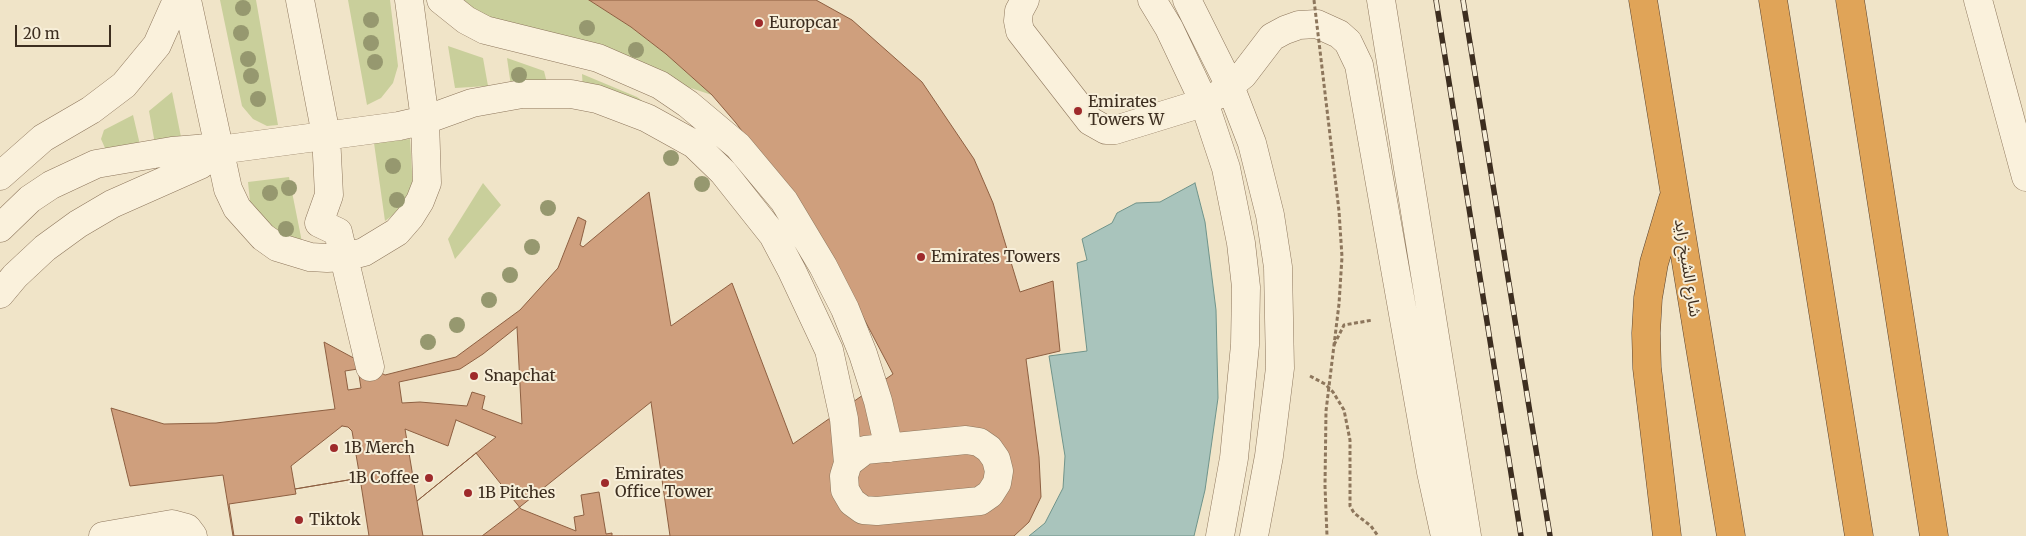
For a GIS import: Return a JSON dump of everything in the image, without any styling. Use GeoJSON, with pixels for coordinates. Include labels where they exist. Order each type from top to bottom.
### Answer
{"type":"FeatureCollection","features":[{"type":"Feature","properties":{"kind":"highway","name":"شارع الشيخ زايد"},"geometry":{"type":"LineString","coordinates":[[1643,0],[1731,536]]}},
{"type":"Feature","properties":{"kind":"highway"},"geometry":{"type":"LineString","coordinates":[[1773,0],[1858,536]]}},
{"type":"Feature","properties":{"kind":"highway"},"geometry":{"type":"LineString","coordinates":[[1850,0],[1934,536]]}},
{"type":"Feature","properties":{"kind":"highway"},"geometry":{"type":"LineString","coordinates":[[1667,536],[1647,368],[1646,333],[1648,298],[1654,263],[1675,196]]}},
{"type":"Feature","properties":{"kind":"street"},"geometry":{"type":"LineString","coordinates":[[0,176],[43,138],[91,110],[124,85],[157,45],[177,0]]}},
{"type":"Feature","properties":{"kind":"street"},"geometry":{"type":"LineString","coordinates":[[187,0],[228,189],[237,208],[263,238],[277,247],[310,257],[396,232],[410,217],[420,201],[427,183],[425,120],[409,0]]}},
{"type":"Feature","properties":{"kind":"street"},"geometry":{"type":"LineString","coordinates":[[300,0],[326,136],[329,195],[319,223],[349,247],[377,356]]}},
{"type":"Feature","properties":{"kind":"street"},"geometry":{"type":"LineString","coordinates":[[441,0],[466,20],[485,30],[598,58],[660,85],[714,124],[760,170],[784,200],[823,266],[845,310],[863,354],[890,448]]}},
{"type":"Feature","properties":{"kind":"street"},"geometry":{"type":"LineString","coordinates":[[1025,0],[1019,11],[1020,31],[1090,121],[1098,127],[1115,130],[1204,102],[1230,86],[1243,75],[1272,37],[1299,26],[1317,24],[1328,28],[1339,34],[1354,53],[1361,75],[1431,472],[1445,536]]}},
{"type":"Feature","properties":{"kind":"street"},"geometry":{"type":"LineString","coordinates":[[1152,0],[1169,28],[1204,102],[1226,168],[1233,198],[1246,288],[1245,345],[1241,401],[1234,458],[1220,536]]}},
{"type":"Feature","properties":{"kind":"street"},"geometry":{"type":"LineString","coordinates":[[1187,0],[1230,86],[1252,143],[1270,215],[1278,267],[1280,368],[1269,456],[1254,536]]}},
{"type":"Feature","properties":{"kind":"street"},"geometry":{"type":"LineString","coordinates":[[1381,0],[1467,536]]}},
{"type":"Feature","properties":{"kind":"street"},"geometry":{"type":"LineString","coordinates":[[1978,0],[2026,177]]}},
{"type":"Feature","properties":{"kind":"street"},"geometry":{"type":"LineString","coordinates":[[1986,30],[1992,0]]}},
{"type":"Feature","properties":{"kind":"street"},"geometry":{"type":"LineString","coordinates":[[565,50],[571,94]]}},
{"type":"Feature","properties":{"kind":"street"},"geometry":{"type":"LineString","coordinates":[[0,228],[30,199],[50,185],[96,164],[172,151],[208,148],[219,150],[399,126],[425,120],[492,98],[550,92],[571,94],[622,108],[672,130],[694,144],[723,172],[773,236],[830,350],[844,419],[848,463],[844,476],[845,490],[852,502],[863,510],[876,511],[980,501],[990,494],[997,483],[999,471],[996,459],[989,449],[979,442],[966,440],[865,450],[848,463]]}},
{"type":"Feature","properties":{"kind":"street"},"geometry":{"type":"LineString","coordinates":[[0,294],[15,276],[45,248],[78,224],[112,204],[200,165],[219,150]]}},
{"type":"Feature","properties":{"kind":"street"},"geometry":{"type":"LineString","coordinates":[[103,536],[172,524],[187,528],[193,536]]}},
{"type":"Feature","properties":{"kind":"path"},"geometry":{"type":"LineString","coordinates":[[1314,0],[1341,234],[1341,280],[1326,411],[1325,486],[1327,536]]}},
{"type":"Feature","properties":{"kind":"path"},"geometry":{"type":"LineString","coordinates":[[1334,345],[1344,325],[1380,318]]}},
{"type":"Feature","properties":{"kind":"path"},"geometry":{"type":"LineString","coordinates":[[1325,384],[1340,401],[1348,424],[1350,506],[1354,513],[1371,526],[1378,536]]}},
{"type":"Feature","properties":{"kind":"green space"},"geometry":{"type":"Polygon","coordinates":[[[220,0],[256,0],[278,125],[267,126],[253,119],[242,106],[220,0]]]}},
{"type":"Feature","properties":{"kind":"green space"},"geometry":{"type":"Polygon","coordinates":[[[348,0],[390,0],[398,66],[393,83],[381,98],[367,105],[348,0]]]}},
{"type":"Feature","properties":{"kind":"green space"},"geometry":{"type":"Polygon","coordinates":[[[464,0],[589,0],[631,27],[666,54],[712,95],[503,26],[473,8],[464,0]]]}},
{"type":"Feature","properties":{"kind":"green space"},"geometry":{"type":"Polygon","coordinates":[[[448,46],[483,58],[488,86],[455,88],[448,46]]]}},
{"type":"Feature","properties":{"kind":"green space"},"geometry":{"type":"Polygon","coordinates":[[[507,58],[544,71],[548,87],[511,86],[507,58]]]}},
{"type":"Feature","properties":{"kind":"green space"},"geometry":{"type":"Polygon","coordinates":[[[582,74],[637,97],[656,111],[583,90],[582,74]]]}},
{"type":"Feature","properties":{"kind":"green space"},"geometry":{"type":"Polygon","coordinates":[[[172,92],[181,137],[155,144],[149,111],[172,92]]]}},
{"type":"Feature","properties":{"kind":"green space"},"geometry":{"type":"Polygon","coordinates":[[[133,115],[141,149],[115,153],[105,148],[101,139],[104,130],[133,115]]]}},
{"type":"Feature","properties":{"kind":"green space"},"geometry":{"type":"Polygon","coordinates":[[[410,139],[413,187],[405,206],[385,221],[374,143],[410,139]]]}},
{"type":"Feature","properties":{"kind":"green space"},"geometry":{"type":"Polygon","coordinates":[[[289,177],[302,242],[279,244],[250,202],[248,182],[289,177]]]}},
{"type":"Feature","properties":{"kind":"green space"},"geometry":{"type":"Polygon","coordinates":[[[483,183],[501,205],[455,259],[448,239],[483,183]]]}},
{"type":"Feature","properties":{"kind":"water"},"geometry":{"type":"Polygon","coordinates":[[[1195,183],[1205,222],[1216,310],[1218,398],[1205,490],[1194,536],[1029,536],[1045,523],[1063,488],[1065,456],[1049,356],[1087,351],[1077,263],[1087,260],[1082,239],[1112,223],[1117,213],[1136,203],[1160,202],[1195,183]]]}},
{"type":"Feature","properties":{"kind":"building","name":"Emirates Towers"},"geometry":{"type":"Polygon","coordinates":[[[589,0],[816,0],[852,20],[922,82],[974,159],[993,203],[1020,292],[1053,281],[1060,351],[1026,359],[1039,457],[1041,497],[1029,522],[1014,536],[233,536],[223,475],[130,486],[111,408],[164,424],[216,423],[335,409],[324,342],[385,375],[456,357],[520,310],[558,268],[578,217],[586,221],[580,245],[583,247],[649,192],[671,326],[732,283],[793,444],[893,374],[821,237],[736,123],[712,95],[666,54],[631,27],[589,0]]]}},
{"type":"Feature","properties":{"kind":"building","name":"Snapchat"},"geometry":{"type":"Polygon","coordinates":[[[517,327],[522,424],[482,409],[485,396],[472,392],[467,406],[420,402],[402,403],[399,382],[460,369],[483,354],[517,327]]]}},
{"type":"Feature","properties":{"kind":"building"},"geometry":{"type":"Polygon","coordinates":[[[358,369],[361,388],[348,390],[345,371],[358,369]]]}},
{"type":"Feature","properties":{"kind":"building","name":"Emirates Office Tower"},"geometry":{"type":"Polygon","coordinates":[[[651,402],[670,536],[482,536],[511,514],[651,402]]]}},
{"type":"Feature","properties":{"kind":"building","name":"1B Coffee"},"geometry":{"type":"Polygon","coordinates":[[[456,420],[496,437],[417,501],[405,429],[448,446],[456,420]]]}},
{"type":"Feature","properties":{"kind":"building","name":"1B Merch"},"geometry":{"type":"Polygon","coordinates":[[[342,426],[348,427],[352,431],[360,478],[295,489],[291,466],[342,426]]]}},
{"type":"Feature","properties":{"kind":"building","name":"1B Pitches"},"geometry":{"type":"Polygon","coordinates":[[[476,453],[521,509],[576,531],[574,517],[584,515],[581,495],[599,492],[606,534],[612,533],[612,536],[423,536],[417,501],[476,453]]]}},
{"type":"Feature","properties":{"kind":"building","name":"Tiktok"},"geometry":{"type":"Polygon","coordinates":[[[360,478],[369,536],[234,536],[229,504],[296,494],[295,489],[360,478]]]}},
{"type":"Feature","properties":{"kind":"railway"},"geometry":{"type":"LineString","coordinates":[[1436,0],[1521,536]]}},
{"type":"Feature","properties":{"kind":"railway"},"geometry":{"type":"LineString","coordinates":[[1463,0],[1550,536]]}},
{"type":"Feature","properties":{"kind":"place","name":"Europcar"},"geometry":{"type":"Point","coordinates":[759,23]}},
{"type":"Feature","properties":{"kind":"place","name":"Emirates Towers W"},"geometry":{"type":"Point","coordinates":[1078,111]}},
{"type":"Feature","properties":{"kind":"place","name":"Emirates Towers"},"geometry":{"type":"Point","coordinates":[921,257]}},
{"type":"Feature","properties":{"kind":"place","name":"Snapchat"},"geometry":{"type":"Point","coordinates":[474,376]}},
{"type":"Feature","properties":{"kind":"place","name":"1B Merch"},"geometry":{"type":"Point","coordinates":[334,448]}},
{"type":"Feature","properties":{"kind":"place","name":"1B Coffee"},"geometry":{"type":"Point","coordinates":[429,478]}},
{"type":"Feature","properties":{"kind":"place","name":"Emirates Office Tower"},"geometry":{"type":"Point","coordinates":[605,483]}},
{"type":"Feature","properties":{"kind":"place","name":"1B Pitches"},"geometry":{"type":"Point","coordinates":[468,493]}},
{"type":"Feature","properties":{"kind":"place","name":"Tiktok"},"geometry":{"type":"Point","coordinates":[299,520]}}]}
